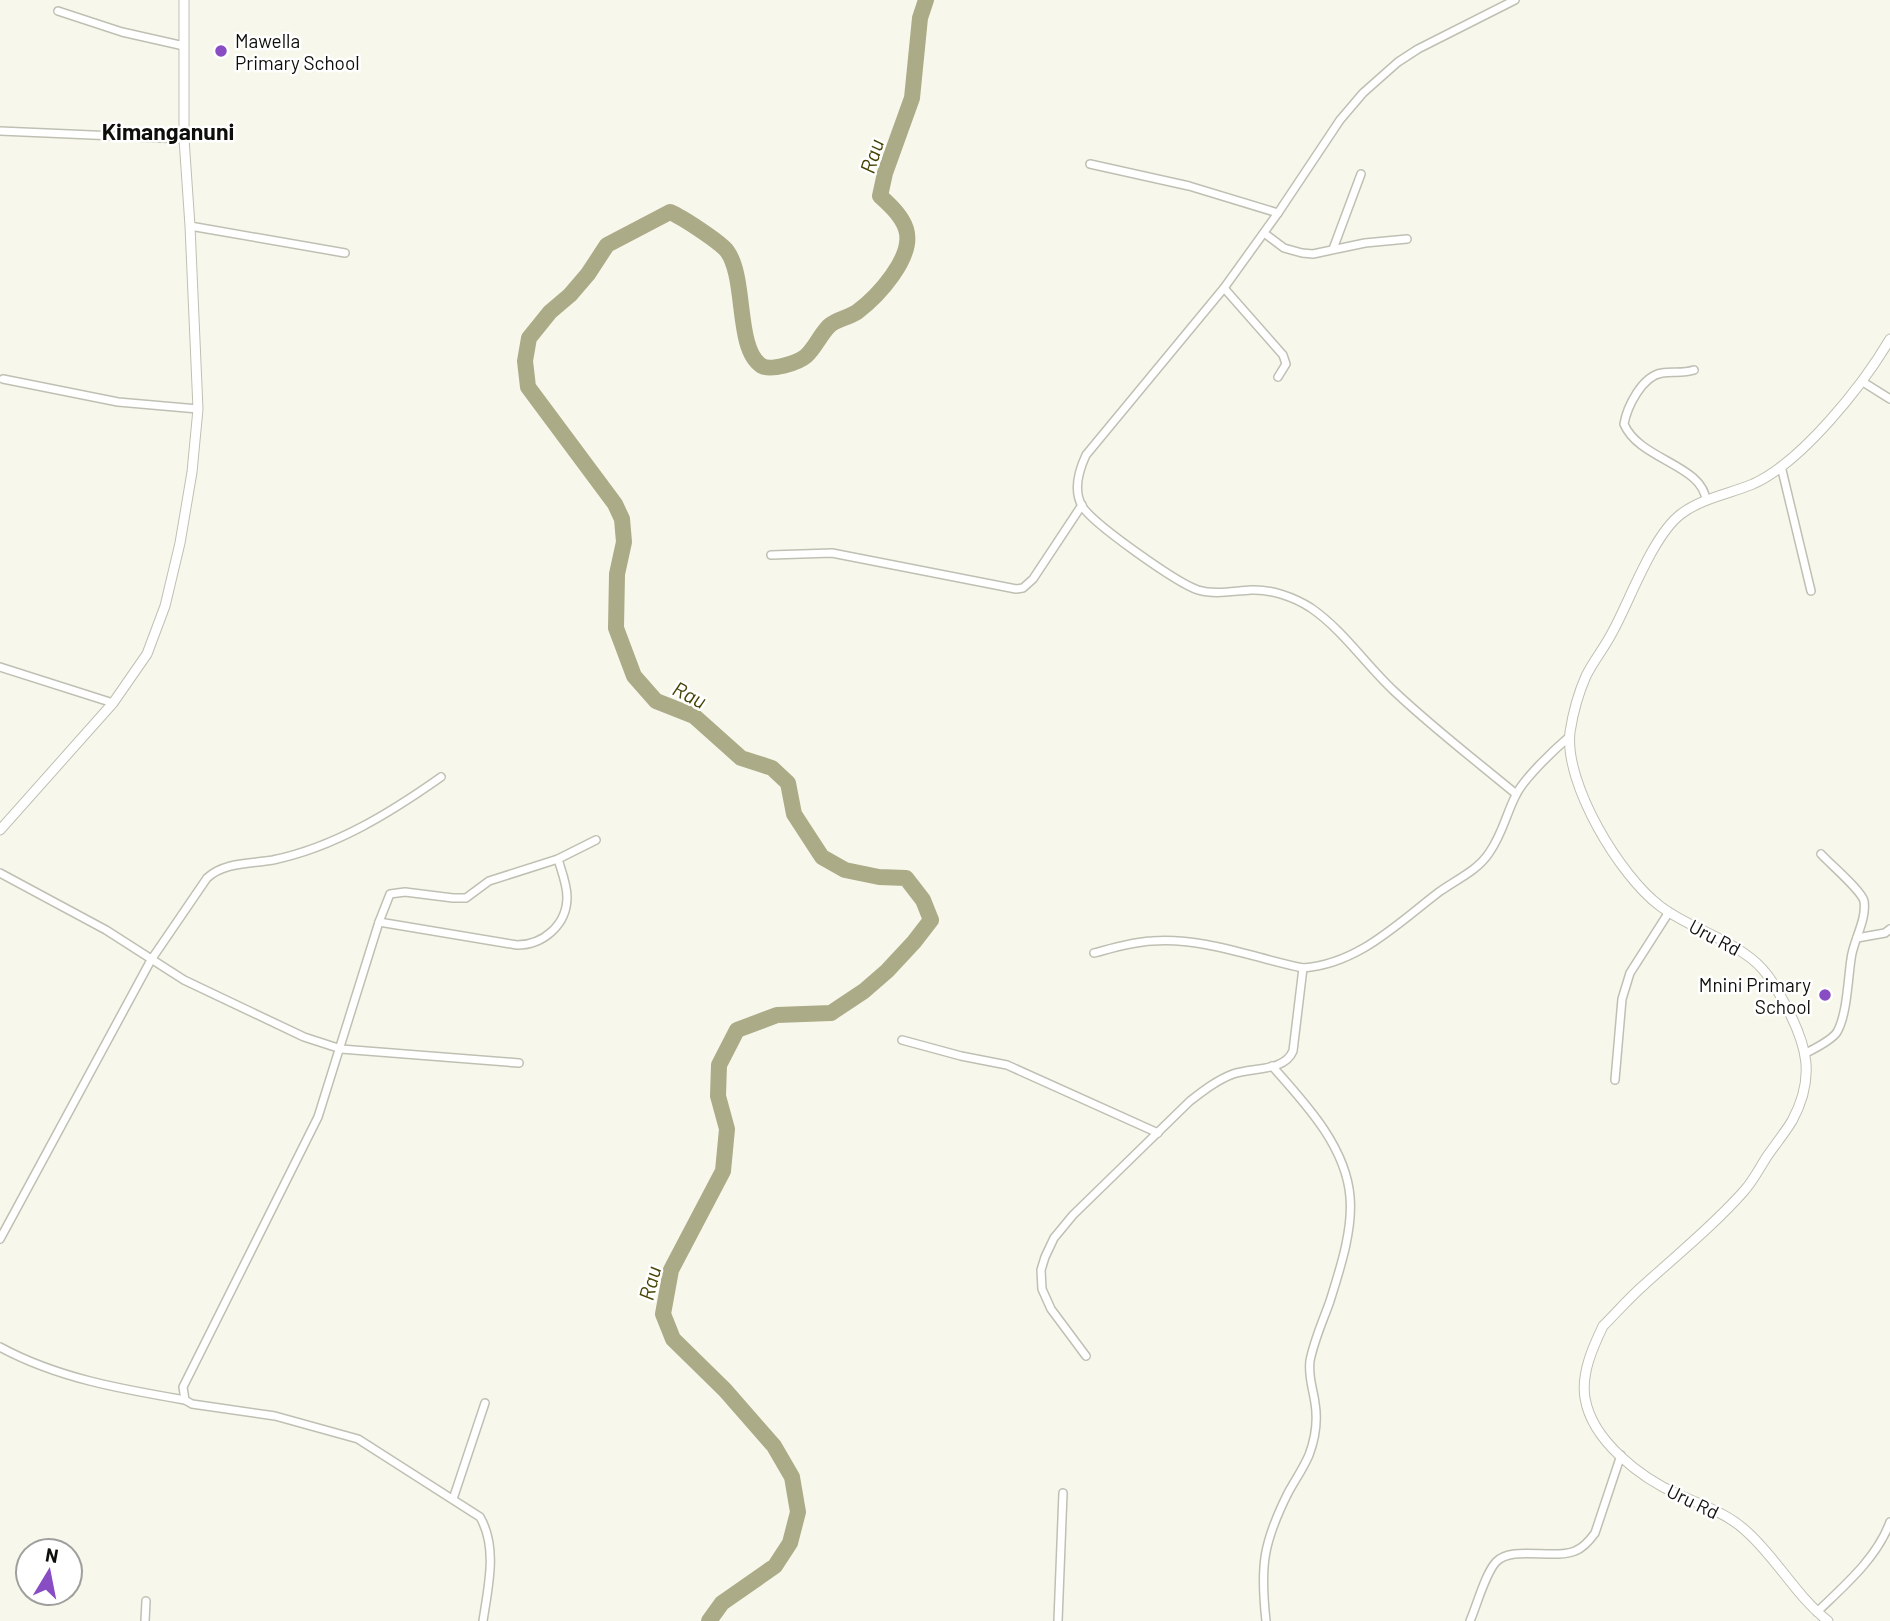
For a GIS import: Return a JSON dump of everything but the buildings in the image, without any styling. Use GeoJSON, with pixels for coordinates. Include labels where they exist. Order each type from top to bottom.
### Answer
{"type":"FeatureCollection","features":[{"type":"Feature","properties":{"kind":"street"},"geometry":{"type":"LineString","coordinates":[[0,831],[113,703],[147,654],[165,606],[180,543],[192,472],[198,409],[184,139],[184,0]]}},
{"type":"Feature","properties":{"kind":"street"},"geometry":{"type":"LineString","coordinates":[[1515,0],[1418,49],[1378,78],[1340,120],[1224,288],[1086,454],[1079,470],[1077,484],[1082,505],[1106,528],[1166,572],[1196,589],[1212,593],[1254,590],[1275,593],[1311,608],[1393,691],[1516,794]]}},
{"type":"Feature","properties":{"kind":"street"},"geometry":{"type":"LineString","coordinates":[[58,11],[121,32],[184,46]]}},
{"type":"Feature","properties":{"kind":"street"},"geometry":{"type":"LineString","coordinates":[[0,131],[184,139]]}},
{"type":"Feature","properties":{"kind":"street"},"geometry":{"type":"LineString","coordinates":[[1090,164],[1189,186],[1278,213]]}},
{"type":"Feature","properties":{"kind":"street"},"geometry":{"type":"LineString","coordinates":[[1332,249],[1361,173]]}},
{"type":"Feature","properties":{"kind":"street"},"geometry":{"type":"LineString","coordinates":[[190,226],[345,253]]}},
{"type":"Feature","properties":{"kind":"street"},"geometry":{"type":"LineString","coordinates":[[1264,233],[1291,251],[1313,254],[1407,239]]}},
{"type":"Feature","properties":{"kind":"street"},"geometry":{"type":"LineString","coordinates":[[1224,288],[1283,355],[1286,364],[1278,377]]}},
{"type":"Feature","properties":{"kind":"street","name":"Uru Rd"},"geometry":{"type":"LineString","coordinates":[[1828,1621],[1817,1612],[1779,1563],[1744,1529],[1712,1508],[1664,1488],[1621,1455],[1592,1420],[1585,1396],[1590,1353],[1603,1326],[1747,1188],[1793,1119],[1806,1079],[1806,1053],[1798,1028],[1772,980],[1760,966],[1725,942],[1668,912],[1641,890],[1600,832],[1585,803],[1573,769],[1570,736],[1576,701],[1587,674],[1611,636],[1655,548],[1677,516],[1706,501],[1753,484],[1781,466],[1830,419],[1863,382],[1890,339]]}},
{"type":"Feature","properties":{"kind":"street"},"geometry":{"type":"LineString","coordinates":[[1694,370],[1683,374],[1661,373],[1653,377],[1643,386],[1629,407],[1624,424],[1628,434],[1639,445],[1698,481],[1706,492],[1706,501]]}},
{"type":"Feature","properties":{"kind":"street"},"geometry":{"type":"LineString","coordinates":[[3,379],[118,402],[198,409]]}},
{"type":"Feature","properties":{"kind":"street"},"geometry":{"type":"LineString","coordinates":[[1863,382],[1890,399]]}},
{"type":"Feature","properties":{"kind":"street"},"geometry":{"type":"LineString","coordinates":[[1781,466],[1811,592]]}},
{"type":"Feature","properties":{"kind":"street"},"geometry":{"type":"LineString","coordinates":[[771,555],[832,553],[1016,589],[1023,588],[1033,579],[1082,505]]}},
{"type":"Feature","properties":{"kind":"street"},"geometry":{"type":"LineString","coordinates":[[0,667],[113,703]]}},
{"type":"Feature","properties":{"kind":"street"},"geometry":{"type":"LineString","coordinates":[[1094,954],[1129,944],[1179,941],[1303,968],[1323,967],[1355,954],[1398,925],[1441,890],[1472,872],[1489,854],[1502,831],[1516,794],[1543,760],[1570,736]]}},
{"type":"Feature","properties":{"kind":"street"},"geometry":{"type":"LineString","coordinates":[[0,1239],[3,1227],[151,960],[199,889],[217,868],[275,859],[320,847],[398,807],[441,777]]}},
{"type":"Feature","properties":{"kind":"street"},"geometry":{"type":"LineString","coordinates":[[185,1400],[183,1387],[318,1117],[388,897],[393,893],[405,892],[466,898],[489,881],[558,859],[596,840]]}},
{"type":"Feature","properties":{"kind":"street"},"geometry":{"type":"LineString","coordinates":[[1806,1053],[1829,1040],[1837,1032],[1850,977],[1850,957],[1857,938],[1864,901],[1821,854]]}},
{"type":"Feature","properties":{"kind":"street"},"geometry":{"type":"LineString","coordinates":[[379,922],[530,945],[556,929],[565,911],[568,897],[558,859]]}},
{"type":"Feature","properties":{"kind":"street"},"geometry":{"type":"LineString","coordinates":[[0,873],[106,930],[184,980],[304,1037],[341,1049],[519,1063]]}},
{"type":"Feature","properties":{"kind":"street"},"geometry":{"type":"LineString","coordinates":[[1615,1080],[1622,999],[1630,973],[1668,912]]}},
{"type":"Feature","properties":{"kind":"street"},"geometry":{"type":"LineString","coordinates":[[1857,938],[1885,933],[1890,929]]}},
{"type":"Feature","properties":{"kind":"street"},"geometry":{"type":"LineString","coordinates":[[1086,1356],[1051,1308],[1042,1289],[1041,1270],[1054,1238],[1073,1215],[1190,1101],[1231,1075],[1286,1062],[1293,1051],[1303,968]]}},
{"type":"Feature","properties":{"kind":"street"},"geometry":{"type":"LineString","coordinates":[[902,1040],[1007,1065],[1158,1133]]}},
{"type":"Feature","properties":{"kind":"street"},"geometry":{"type":"LineString","coordinates":[[1266,1621],[1262,1568],[1266,1548],[1285,1500],[1309,1455],[1314,1437],[1315,1402],[1309,1380],[1310,1365],[1349,1227],[1350,1196],[1345,1173],[1331,1142],[1306,1105],[1272,1066]]}},
{"type":"Feature","properties":{"kind":"street"},"geometry":{"type":"LineString","coordinates":[[0,1347],[70,1376],[122,1390],[275,1416],[344,1434],[369,1445],[480,1517],[487,1529],[490,1569],[483,1621]]}},
{"type":"Feature","properties":{"kind":"street"},"geometry":{"type":"LineString","coordinates":[[453,1499],[485,1403]]}},
{"type":"Feature","properties":{"kind":"street"},"geometry":{"type":"LineString","coordinates":[[1470,1621],[1490,1571],[1503,1556],[1557,1554],[1575,1551],[1588,1542],[1595,1533],[1621,1455]]}},
{"type":"Feature","properties":{"kind":"street"},"geometry":{"type":"LineString","coordinates":[[1058,1621],[1063,1493]]}},
{"type":"Feature","properties":{"kind":"street"},"geometry":{"type":"LineString","coordinates":[[1817,1612],[1870,1556],[1886,1534],[1890,1522]]}},
{"type":"Feature","properties":{"kind":"street"},"geometry":{"type":"LineString","coordinates":[[145,1621],[146,1601]]}},
{"type":"Feature","properties":{"kind":"waterway","name":"Rau"},"geometry":{"type":"LineString","coordinates":[[709,1621],[722,1603],[775,1566],[790,1543],[798,1512],[792,1477],[774,1446],[725,1390],[673,1339],[663,1314],[671,1270],[723,1171],[727,1129],[718,1096],[719,1065],[737,1030],[777,1015],[831,1013],[864,991],[887,971],[931,920],[923,900],[906,878],[879,877],[845,870],[822,857],[794,814],[788,783],[772,768],[741,758],[694,716],[656,701],[634,676],[616,628],[617,574],[624,542],[622,519],[615,504],[528,387],[525,361],[529,338],[550,312],[570,295],[588,274],[607,245],[670,212],[727,251],[737,278],[748,345],[754,358],[762,366],[778,367],[802,359],[829,326],[854,314],[865,305],[884,287],[905,252],[906,229],[902,220],[880,196],[885,173],[912,98],[920,18],[926,0]]}},
{"type":"Feature","properties":{"kind":"place","name":"Mawella Primary School"},"geometry":{"type":"Point","coordinates":[221,51]}},
{"type":"Feature","properties":{"kind":"place","name":"Mnini Primary School"},"geometry":{"type":"Point","coordinates":[1825,995]}},
{"type":"Feature","properties":{"kind":"district","name":"Kimanganuni"},"geometry":{"type":"Point","coordinates":[168,131]}}]}
